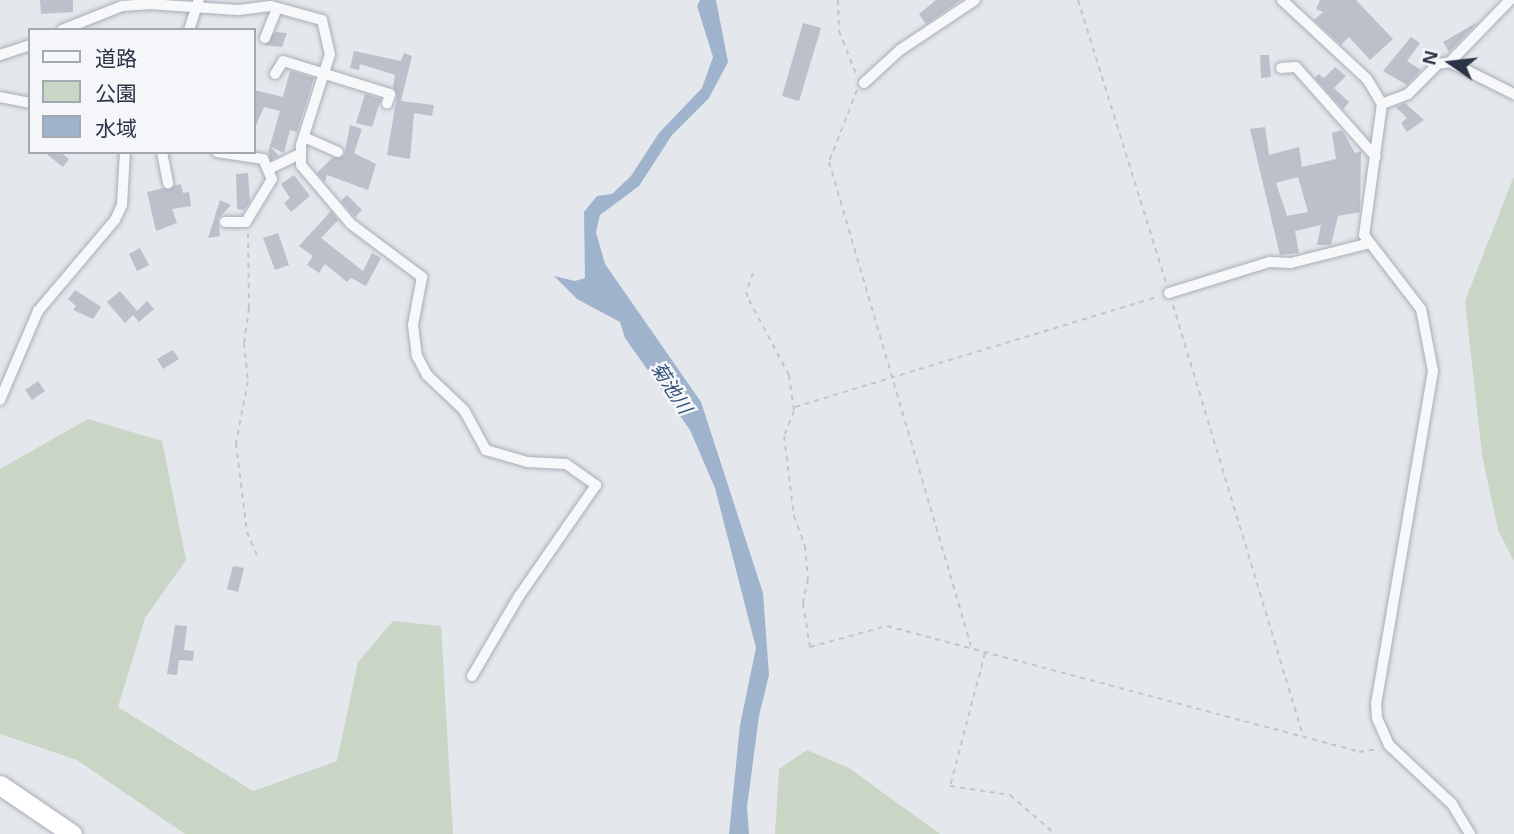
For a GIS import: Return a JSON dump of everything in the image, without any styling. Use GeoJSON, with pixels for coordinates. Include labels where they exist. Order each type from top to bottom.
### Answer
{"type":"FeatureCollection","features":[{"type":"Feature","properties":{"kind":"highway"},"geometry":{"type":"LineString","coordinates":[[0,785],[72,834]]}},
{"type":"Feature","properties":{"kind":"street"},"geometry":{"type":"LineString","coordinates":[[864,83],[900,50],[975,0]]}},
{"type":"Feature","properties":{"kind":"street"},"geometry":{"type":"LineString","coordinates":[[1282,0],[1367,79],[1382,104],[1366,244],[1421,309],[1433,371],[1376,703],[1389,746],[1452,804],[1470,834]]}},
{"type":"Feature","properties":{"kind":"street"},"geometry":{"type":"LineString","coordinates":[[1450,62],[1510,0]]}},
{"type":"Feature","properties":{"kind":"street"},"geometry":{"type":"LineString","coordinates":[[190,28],[198,4]]}},
{"type":"Feature","properties":{"kind":"street"},"geometry":{"type":"LineString","coordinates":[[67,28],[122,6],[198,4],[277,8],[322,20],[330,54],[304,137],[300,153],[301,165],[351,224],[422,277],[413,325],[417,356],[427,375],[464,410],[486,450],[527,462],[566,464],[596,485],[519,596],[472,676]]}},
{"type":"Feature","properties":{"kind":"street"},"geometry":{"type":"LineString","coordinates":[[265,38],[277,8]]}},
{"type":"Feature","properties":{"kind":"street"},"geometry":{"type":"LineString","coordinates":[[0,55],[28,46]]}},
{"type":"Feature","properties":{"kind":"street"},"geometry":{"type":"LineString","coordinates":[[275,74],[283,61],[390,94],[387,104]]}},
{"type":"Feature","properties":{"kind":"street"},"geometry":{"type":"LineString","coordinates":[[1382,104],[1408,94],[1438,64],[1450,62],[1514,94]]}},
{"type":"Feature","properties":{"kind":"street"},"geometry":{"type":"LineString","coordinates":[[1281,68],[1296,67],[1376,157]]}},
{"type":"Feature","properties":{"kind":"street"},"geometry":{"type":"LineString","coordinates":[[0,97],[28,103]]}},
{"type":"Feature","properties":{"kind":"street"},"geometry":{"type":"LineString","coordinates":[[304,137],[338,152]]}},
{"type":"Feature","properties":{"kind":"street"},"geometry":{"type":"LineString","coordinates":[[271,168],[300,153]]}},
{"type":"Feature","properties":{"kind":"street"},"geometry":{"type":"LineString","coordinates":[[0,400],[38,311],[103,240],[115,220],[122,205],[125,154]]}},
{"type":"Feature","properties":{"kind":"street"},"geometry":{"type":"LineString","coordinates":[[162,154],[168,183]]}},
{"type":"Feature","properties":{"kind":"street"},"geometry":{"type":"LineString","coordinates":[[225,222],[246,222],[272,184],[271,168],[263,159],[230,154]]}},
{"type":"Feature","properties":{"kind":"street"},"geometry":{"type":"LineString","coordinates":[[1169,293],[1270,262],[1292,263],[1366,244]]}},
{"type":"Feature","properties":{"kind":"path"},"geometry":{"type":"LineString","coordinates":[[838,0],[839,31],[864,83],[852,96],[829,162],[972,648]]}},
{"type":"Feature","properties":{"kind":"path"},"geometry":{"type":"LineString","coordinates":[[1078,0],[1304,737]]}},
{"type":"Feature","properties":{"kind":"path"},"geometry":{"type":"LineString","coordinates":[[246,222],[251,258],[244,343],[248,381],[236,443],[247,532],[257,556]]}},
{"type":"Feature","properties":{"kind":"path"},"geometry":{"type":"LineString","coordinates":[[753,273],[746,292],[785,363],[793,408],[784,436],[794,516],[805,546],[807,645],[814,648],[887,626],[1359,752],[1389,746]]}},
{"type":"Feature","properties":{"kind":"path"},"geometry":{"type":"LineString","coordinates":[[793,408],[893,380],[1169,293]]}},
{"type":"Feature","properties":{"kind":"path"},"geometry":{"type":"LineString","coordinates":[[985,652],[950,786],[1010,795],[1055,834]]}},
{"type":"Feature","properties":{"kind":"green space"},"geometry":{"type":"Polygon","coordinates":[[[1514,176],[1514,561],[1498,530],[1482,455],[1465,301],[1514,176]]]}},
{"type":"Feature","properties":{"kind":"green space"},"geometry":{"type":"Polygon","coordinates":[[[88,419],[162,441],[186,560],[145,618],[118,707],[253,791],[337,761],[358,662],[393,621],[441,626],[453,834],[185,834],[77,760],[0,734],[0,469],[88,419]]]}},
{"type":"Feature","properties":{"kind":"green space"},"geometry":{"type":"Polygon","coordinates":[[[807,750],[849,768],[940,834],[775,834],[779,769],[807,750]]]}},
{"type":"Feature","properties":{"kind":"water","name":"菊池川"},"geometry":{"type":"Polygon","coordinates":[[[700,0],[716,0],[728,62],[709,98],[672,135],[639,186],[600,215],[596,232],[605,264],[701,402],[763,593],[769,675],[759,716],[747,807],[749,834],[729,834],[740,725],[756,648],[715,488],[690,430],[625,338],[620,322],[577,299],[554,276],[575,281],[585,278],[584,212],[597,196],[612,194],[631,176],[659,133],[702,88],[713,57],[697,6],[700,0]]]}},
{"type":"Feature","properties":{"kind":"building"},"geometry":{"type":"Polygon","coordinates":[[[40,0],[73,0],[73,12],[41,14],[40,0]]]}},
{"type":"Feature","properties":{"kind":"building"},"geometry":{"type":"Polygon","coordinates":[[[936,0],[961,0],[926,24],[919,14],[936,0]]]}},
{"type":"Feature","properties":{"kind":"building"},"geometry":{"type":"Polygon","coordinates":[[[1320,0],[1356,0],[1393,39],[1370,60],[1349,37],[1341,45],[1314,20],[1323,12],[1316,9],[1320,0]]]}},
{"type":"Feature","properties":{"kind":"building"},"geometry":{"type":"Polygon","coordinates":[[[1478,22],[1449,52],[1443,42],[1478,22]]]}},
{"type":"Feature","properties":{"kind":"building"},"geometry":{"type":"Polygon","coordinates":[[[803,23],[821,28],[799,101],[782,96],[803,23]]]}},
{"type":"Feature","properties":{"kind":"building"},"geometry":{"type":"Polygon","coordinates":[[[275,32],[287,33],[282,47],[265,45],[275,32]]]}},
{"type":"Feature","properties":{"kind":"building"},"geometry":{"type":"Polygon","coordinates":[[[1411,37],[1420,43],[1407,61],[1421,70],[1407,85],[1383,71],[1411,37]]]}},
{"type":"Feature","properties":{"kind":"building"},"geometry":{"type":"Polygon","coordinates":[[[354,51],[401,61],[404,53],[412,56],[401,101],[434,105],[432,116],[414,113],[410,159],[387,155],[397,95],[393,87],[395,75],[360,64],[359,70],[350,68],[354,51]]]}},
{"type":"Feature","properties":{"kind":"building"},"geometry":{"type":"Polygon","coordinates":[[[1260,55],[1269,55],[1271,77],[1261,78],[1260,55]]]}},
{"type":"Feature","properties":{"kind":"building"},"geometry":{"type":"Polygon","coordinates":[[[1335,67],[1346,76],[1334,88],[1349,102],[1343,109],[1315,78],[1319,74],[1324,78],[1335,67]]]}},
{"type":"Feature","properties":{"kind":"building"},"geometry":{"type":"Polygon","coordinates":[[[290,71],[314,78],[297,132],[290,130],[284,153],[271,147],[279,156],[271,160],[268,153],[280,111],[264,107],[256,125],[256,90],[283,97],[290,71]]]}},
{"type":"Feature","properties":{"kind":"building"},"geometry":{"type":"Polygon","coordinates":[[[365,94],[381,99],[372,127],[356,123],[365,94]]]}},
{"type":"Feature","properties":{"kind":"building"},"geometry":{"type":"Polygon","coordinates":[[[1405,103],[1424,120],[1407,132],[1401,123],[1407,118],[1396,107],[1405,103]]]}},
{"type":"Feature","properties":{"kind":"building"},"geometry":{"type":"Polygon","coordinates":[[[350,125],[362,129],[354,153],[376,164],[368,190],[327,175],[325,182],[317,173],[332,158],[344,156],[350,125]]]}},
{"type":"Feature","properties":{"kind":"building"},"geometry":{"type":"Polygon","coordinates":[[[1265,127],[1269,155],[1299,147],[1302,167],[1336,159],[1332,133],[1342,130],[1355,153],[1361,151],[1360,212],[1338,216],[1331,245],[1317,245],[1321,225],[1295,231],[1299,253],[1280,255],[1250,129],[1265,127]],[[1298,177],[1276,183],[1287,216],[1308,212],[1298,177]]]}},
{"type":"Feature","properties":{"kind":"building"},"geometry":{"type":"Polygon","coordinates":[[[47,154],[63,154],[69,159],[63,167],[47,154]]]}},
{"type":"Feature","properties":{"kind":"building"},"geometry":{"type":"Polygon","coordinates":[[[248,173],[250,202],[244,210],[237,209],[236,174],[248,173]]]}},
{"type":"Feature","properties":{"kind":"building"},"geometry":{"type":"Polygon","coordinates":[[[294,175],[310,196],[291,212],[284,203],[290,198],[281,184],[294,175]]]}},
{"type":"Feature","properties":{"kind":"building"},"geometry":{"type":"Polygon","coordinates":[[[181,184],[183,193],[189,192],[191,206],[172,209],[177,223],[156,231],[147,192],[181,184]]]}},
{"type":"Feature","properties":{"kind":"building"},"geometry":{"type":"Polygon","coordinates":[[[347,195],[362,210],[355,217],[341,201],[347,195]]]}},
{"type":"Feature","properties":{"kind":"building"},"geometry":{"type":"Polygon","coordinates":[[[220,200],[231,205],[218,219],[220,236],[208,238],[220,200]]]}},
{"type":"Feature","properties":{"kind":"building"},"geometry":{"type":"Polygon","coordinates":[[[331,211],[338,220],[321,238],[363,271],[372,253],[381,258],[366,286],[351,278],[347,282],[325,264],[319,273],[307,265],[313,256],[299,246],[331,211]]]}},
{"type":"Feature","properties":{"kind":"building"},"geometry":{"type":"Polygon","coordinates":[[[278,233],[289,265],[275,270],[263,238],[278,233]]]}},
{"type":"Feature","properties":{"kind":"building"},"geometry":{"type":"Polygon","coordinates":[[[140,248],[149,265],[137,271],[129,254],[140,248]]]}},
{"type":"Feature","properties":{"kind":"building"},"geometry":{"type":"Polygon","coordinates":[[[75,290],[101,307],[93,319],[73,310],[76,306],[68,299],[75,290]]]}},
{"type":"Feature","properties":{"kind":"building"},"geometry":{"type":"Polygon","coordinates":[[[120,291],[137,311],[147,301],[154,309],[139,322],[133,315],[125,323],[107,302],[120,291]]]}},
{"type":"Feature","properties":{"kind":"building"},"geometry":{"type":"Polygon","coordinates":[[[173,350],[179,359],[163,369],[157,359],[173,350]]]}},
{"type":"Feature","properties":{"kind":"building"},"geometry":{"type":"Polygon","coordinates":[[[38,381],[45,391],[32,400],[25,390],[38,381]]]}},
{"type":"Feature","properties":{"kind":"building"},"geometry":{"type":"Polygon","coordinates":[[[233,566],[244,568],[238,592],[227,589],[233,566]]]}},
{"type":"Feature","properties":{"kind":"building"},"geometry":{"type":"Polygon","coordinates":[[[175,625],[187,626],[184,650],[194,651],[193,661],[179,660],[177,675],[167,674],[175,625]]]}}]}
